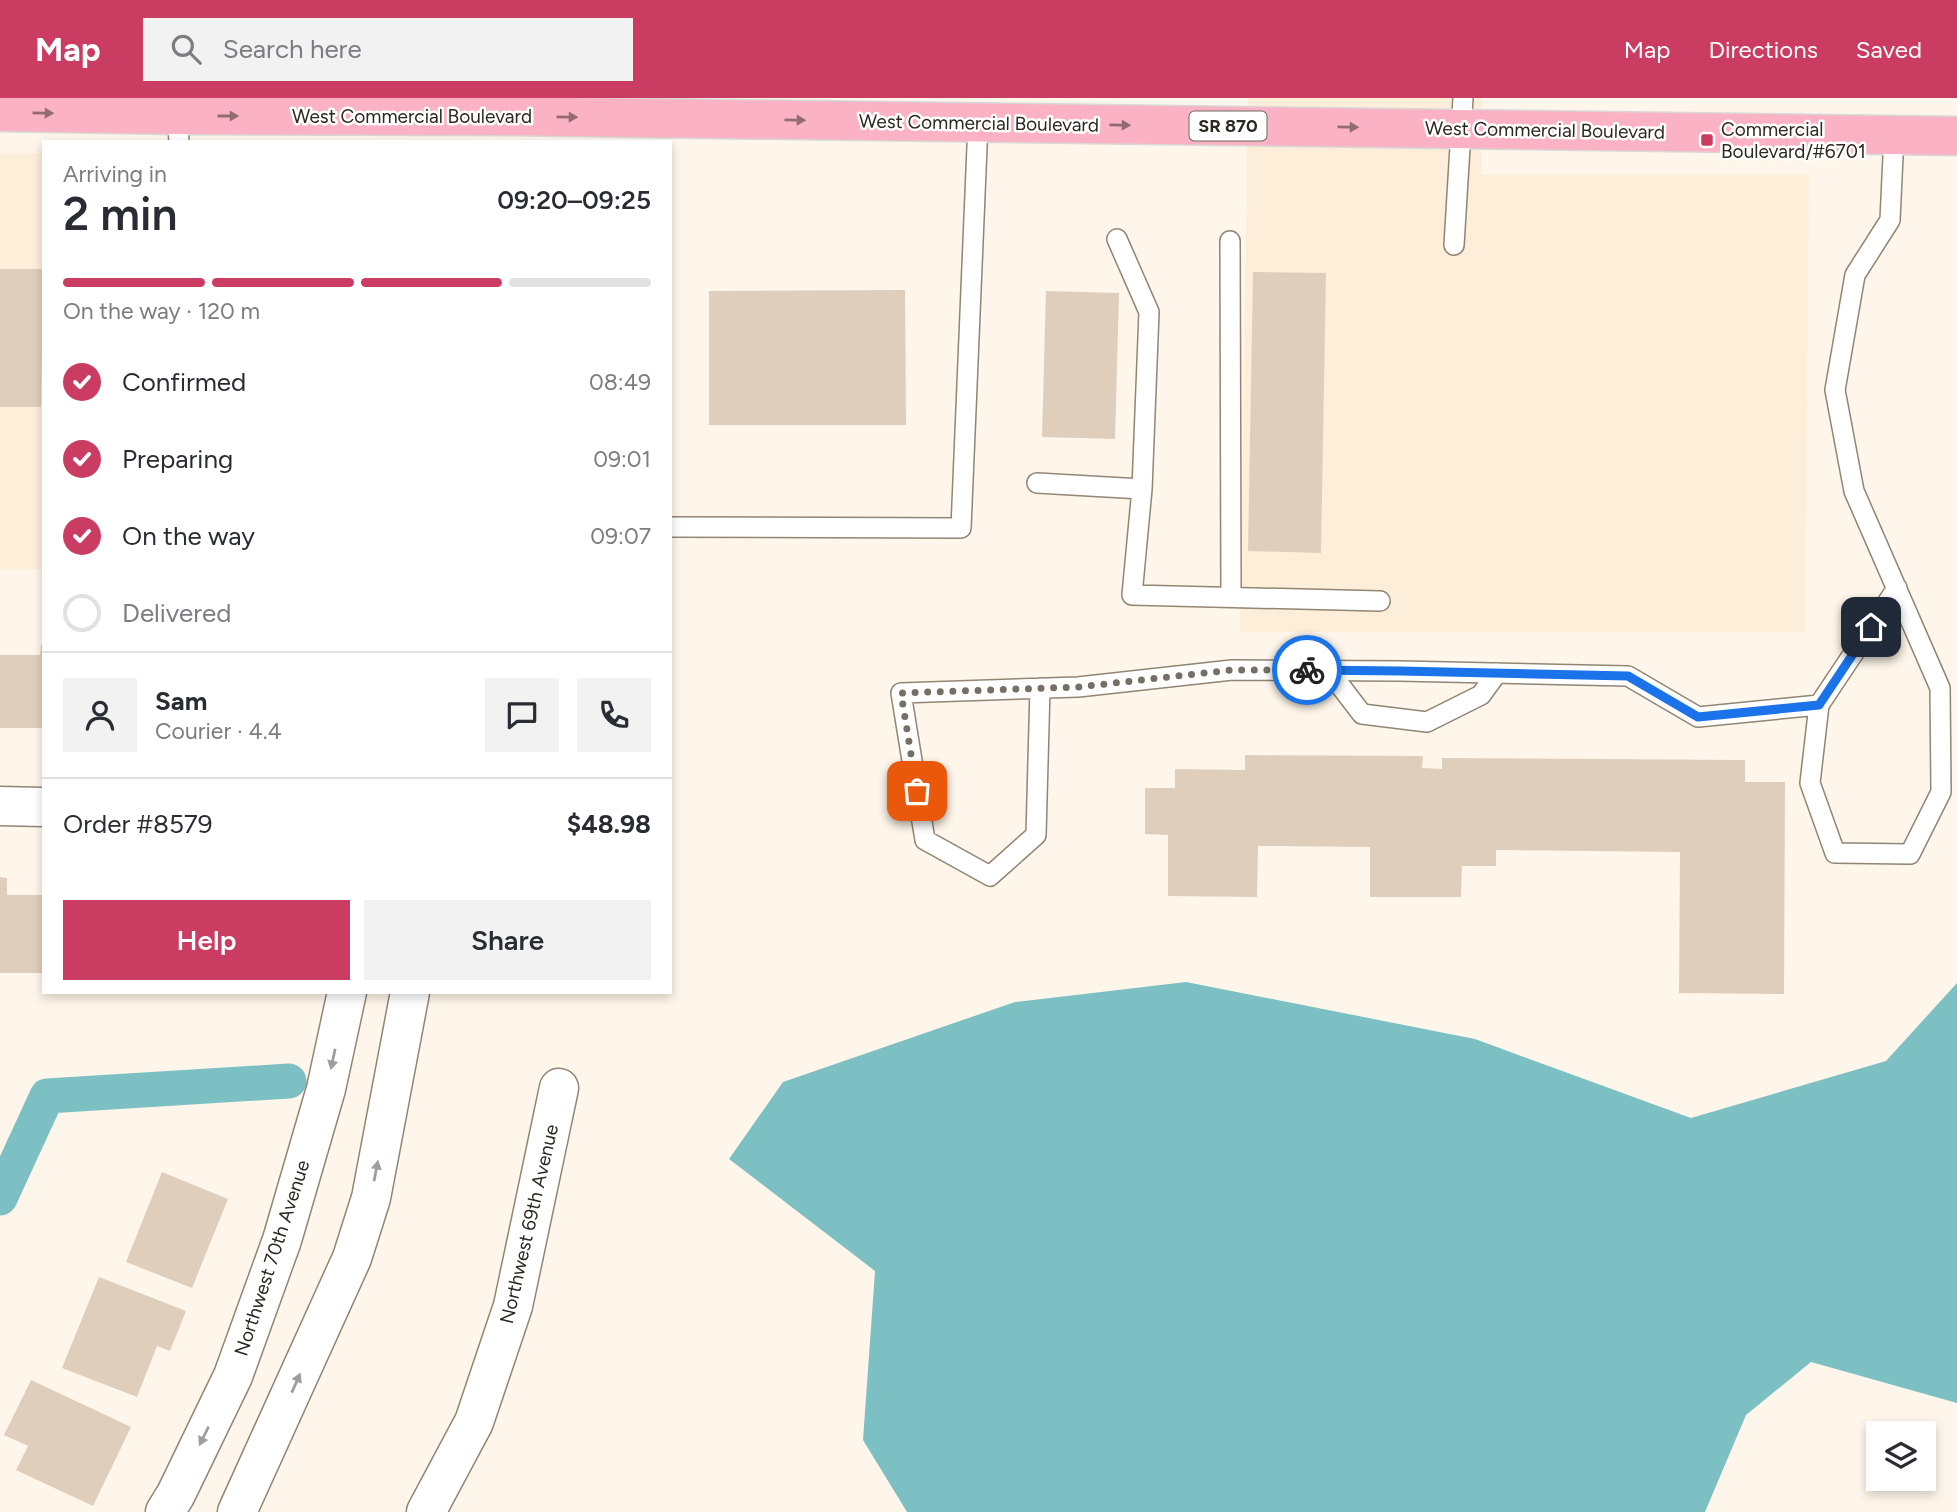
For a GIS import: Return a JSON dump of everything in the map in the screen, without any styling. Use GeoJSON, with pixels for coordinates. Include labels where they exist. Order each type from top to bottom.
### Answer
{"type":"FeatureCollection","features":[{"type":"Feature","properties":{"kind":"highway","name":"West Commercial Boulevard"},"geometry":{"type":"LineString","coordinates":[[0,112],[177,118],[978,123],[1462,113],[1957,136]]}},
{"type":"Feature","properties":{"kind":"street"},"geometry":{"type":"LineString","coordinates":[[0,807],[42,807]]}},
{"type":"Feature","properties":{"kind":"street","name":"Northwest 70th Avenue"},"geometry":{"type":"LineString","coordinates":[[165,1512],[233,1376],[282,1240],[326,1089],[347,994]]}},
{"type":"Feature","properties":{"kind":"street"},"geometry":{"type":"LineString","coordinates":[[237,1512],[352,1258],[370,1198],[410,994]]}},
{"type":"Feature","properties":{"kind":"street","name":"Northwest 69th Avenue"},"geometry":{"type":"LineString","coordinates":[[426,1512],[474,1422],[513,1306],[559,1088]]}},
{"type":"Feature","properties":{"kind":"street"},"geometry":{"type":"LineString","coordinates":[[223,1397],[280,1421]]}},
{"type":"Feature","properties":{"kind":"lane"},"geometry":{"type":"LineString","coordinates":[[1454,245],[1462,113]]}},
{"type":"Feature","properties":{"kind":"lane"},"geometry":{"type":"LineString","coordinates":[[672,527],[961,528],[978,123]]}},
{"type":"Feature","properties":{"kind":"lane"},"geometry":{"type":"LineString","coordinates":[[1894,135],[1890,220],[1855,275],[1835,390],[1854,491],[1897,588],[1940,688],[1941,792],[1910,854],[1835,853],[1810,783],[1819,705],[1897,588]]}},
{"type":"Feature","properties":{"kind":"lane"},"geometry":{"type":"LineString","coordinates":[[1117,239],[1149,312],[1142,489],[1132,595],[1380,601]]}},
{"type":"Feature","properties":{"kind":"lane"},"geometry":{"type":"LineString","coordinates":[[1230,241],[1231,597]]}},
{"type":"Feature","properties":{"kind":"lane"},"geometry":{"type":"LineString","coordinates":[[1037,483],[1142,489]]}},
{"type":"Feature","properties":{"kind":"lane"},"geometry":{"type":"LineString","coordinates":[[1040,688],[1036,835],[990,876],[925,840],[901,693],[1040,688],[1078,687],[1232,670],[1497,673],[1628,676],[1698,717],[1819,705]]}},
{"type":"Feature","properties":{"kind":"lane"},"geometry":{"type":"LineString","coordinates":[[1329,671],[1362,713],[1427,722],[1481,695],[1497,673]]}},
{"type":"Feature","properties":{"kind":"shaded area"},"geometry":{"type":"Polygon","coordinates":[[[1248,98],[1482,98],[1482,175],[1809,175],[1805,632],[1240,632],[1248,98]]]}},
{"type":"Feature","properties":{"kind":"shaded area"},"geometry":{"type":"Polygon","coordinates":[[[0,153],[42,153],[42,569],[0,569],[0,153]]]}},
{"type":"Feature","properties":{"kind":"water"},"geometry":{"type":"Polygon","coordinates":[[[1186,982],[1475,1039],[1691,1118],[1886,1061],[1957,983],[1957,1403],[1811,1362],[1746,1415],[1705,1512],[907,1512],[863,1440],[875,1271],[729,1159],[783,1082],[1015,1002],[1186,982]]]}},
{"type":"Feature","properties":{"kind":"building"},"geometry":{"type":"Polygon","coordinates":[[[0,269],[42,269],[41,407],[0,407],[0,269]]]}},
{"type":"Feature","properties":{"kind":"building"},"geometry":{"type":"Polygon","coordinates":[[[1253,272],[1326,273],[1321,553],[1248,551],[1253,272]]]}},
{"type":"Feature","properties":{"kind":"building"},"geometry":{"type":"Polygon","coordinates":[[[905,290],[906,425],[709,425],[709,291],[905,290]]]}},
{"type":"Feature","properties":{"kind":"building"},"geometry":{"type":"Polygon","coordinates":[[[1046,291],[1119,293],[1115,439],[1042,437],[1046,291]]]}},
{"type":"Feature","properties":{"kind":"building"},"geometry":{"type":"Polygon","coordinates":[[[42,645],[42,728],[0,728],[0,655],[40,655],[42,645]]]}},
{"type":"Feature","properties":{"kind":"building"},"geometry":{"type":"Polygon","coordinates":[[[1245,755],[1423,756],[1422,768],[1442,769],[1442,758],[1745,760],[1745,782],[1785,782],[1784,994],[1679,993],[1680,852],[1496,850],[1496,866],[1462,866],[1461,897],[1370,897],[1370,847],[1258,846],[1257,897],[1168,896],[1168,835],[1145,834],[1145,788],[1175,788],[1175,769],[1245,770],[1245,755]]]}},
{"type":"Feature","properties":{"kind":"building"},"geometry":{"type":"Polygon","coordinates":[[[0,877],[7,878],[7,895],[42,895],[42,973],[0,973],[0,877]]]}},
{"type":"Feature","properties":{"kind":"building"},"geometry":{"type":"Polygon","coordinates":[[[162,1172],[228,1199],[192,1288],[126,1262],[162,1172]]]}},
{"type":"Feature","properties":{"kind":"building"},"geometry":{"type":"Polygon","coordinates":[[[99,1277],[186,1311],[170,1351],[157,1346],[137,1397],[62,1368],[99,1277]]]}},
{"type":"Feature","properties":{"kind":"building"},"geometry":{"type":"Polygon","coordinates":[[[31,1380],[131,1427],[93,1506],[16,1470],[28,1446],[4,1435],[31,1380]]]}},
{"type":"Feature","properties":{"kind":"waterway"},"geometry":{"type":"LineString","coordinates":[[0,1198],[47,1096],[289,1081]]}},
{"type":"Feature","properties":{"kind":"way so far"},"geometry":{"type":"LineString","coordinates":[[917,791],[901,693],[1078,687],[1232,670],[1307,670]]}},
{"type":"Feature","properties":{"kind":"place","name":"Commercial Boulevard/#6701"},"geometry":{"type":"Point","coordinates":[1707,140]}},
{"type":"Feature","properties":{"kind":"route"},"geometry":{"type":"LineString","coordinates":[[1307,670],[1628,676],[1698,717],[1819,705],[1871,627]]}}]}
